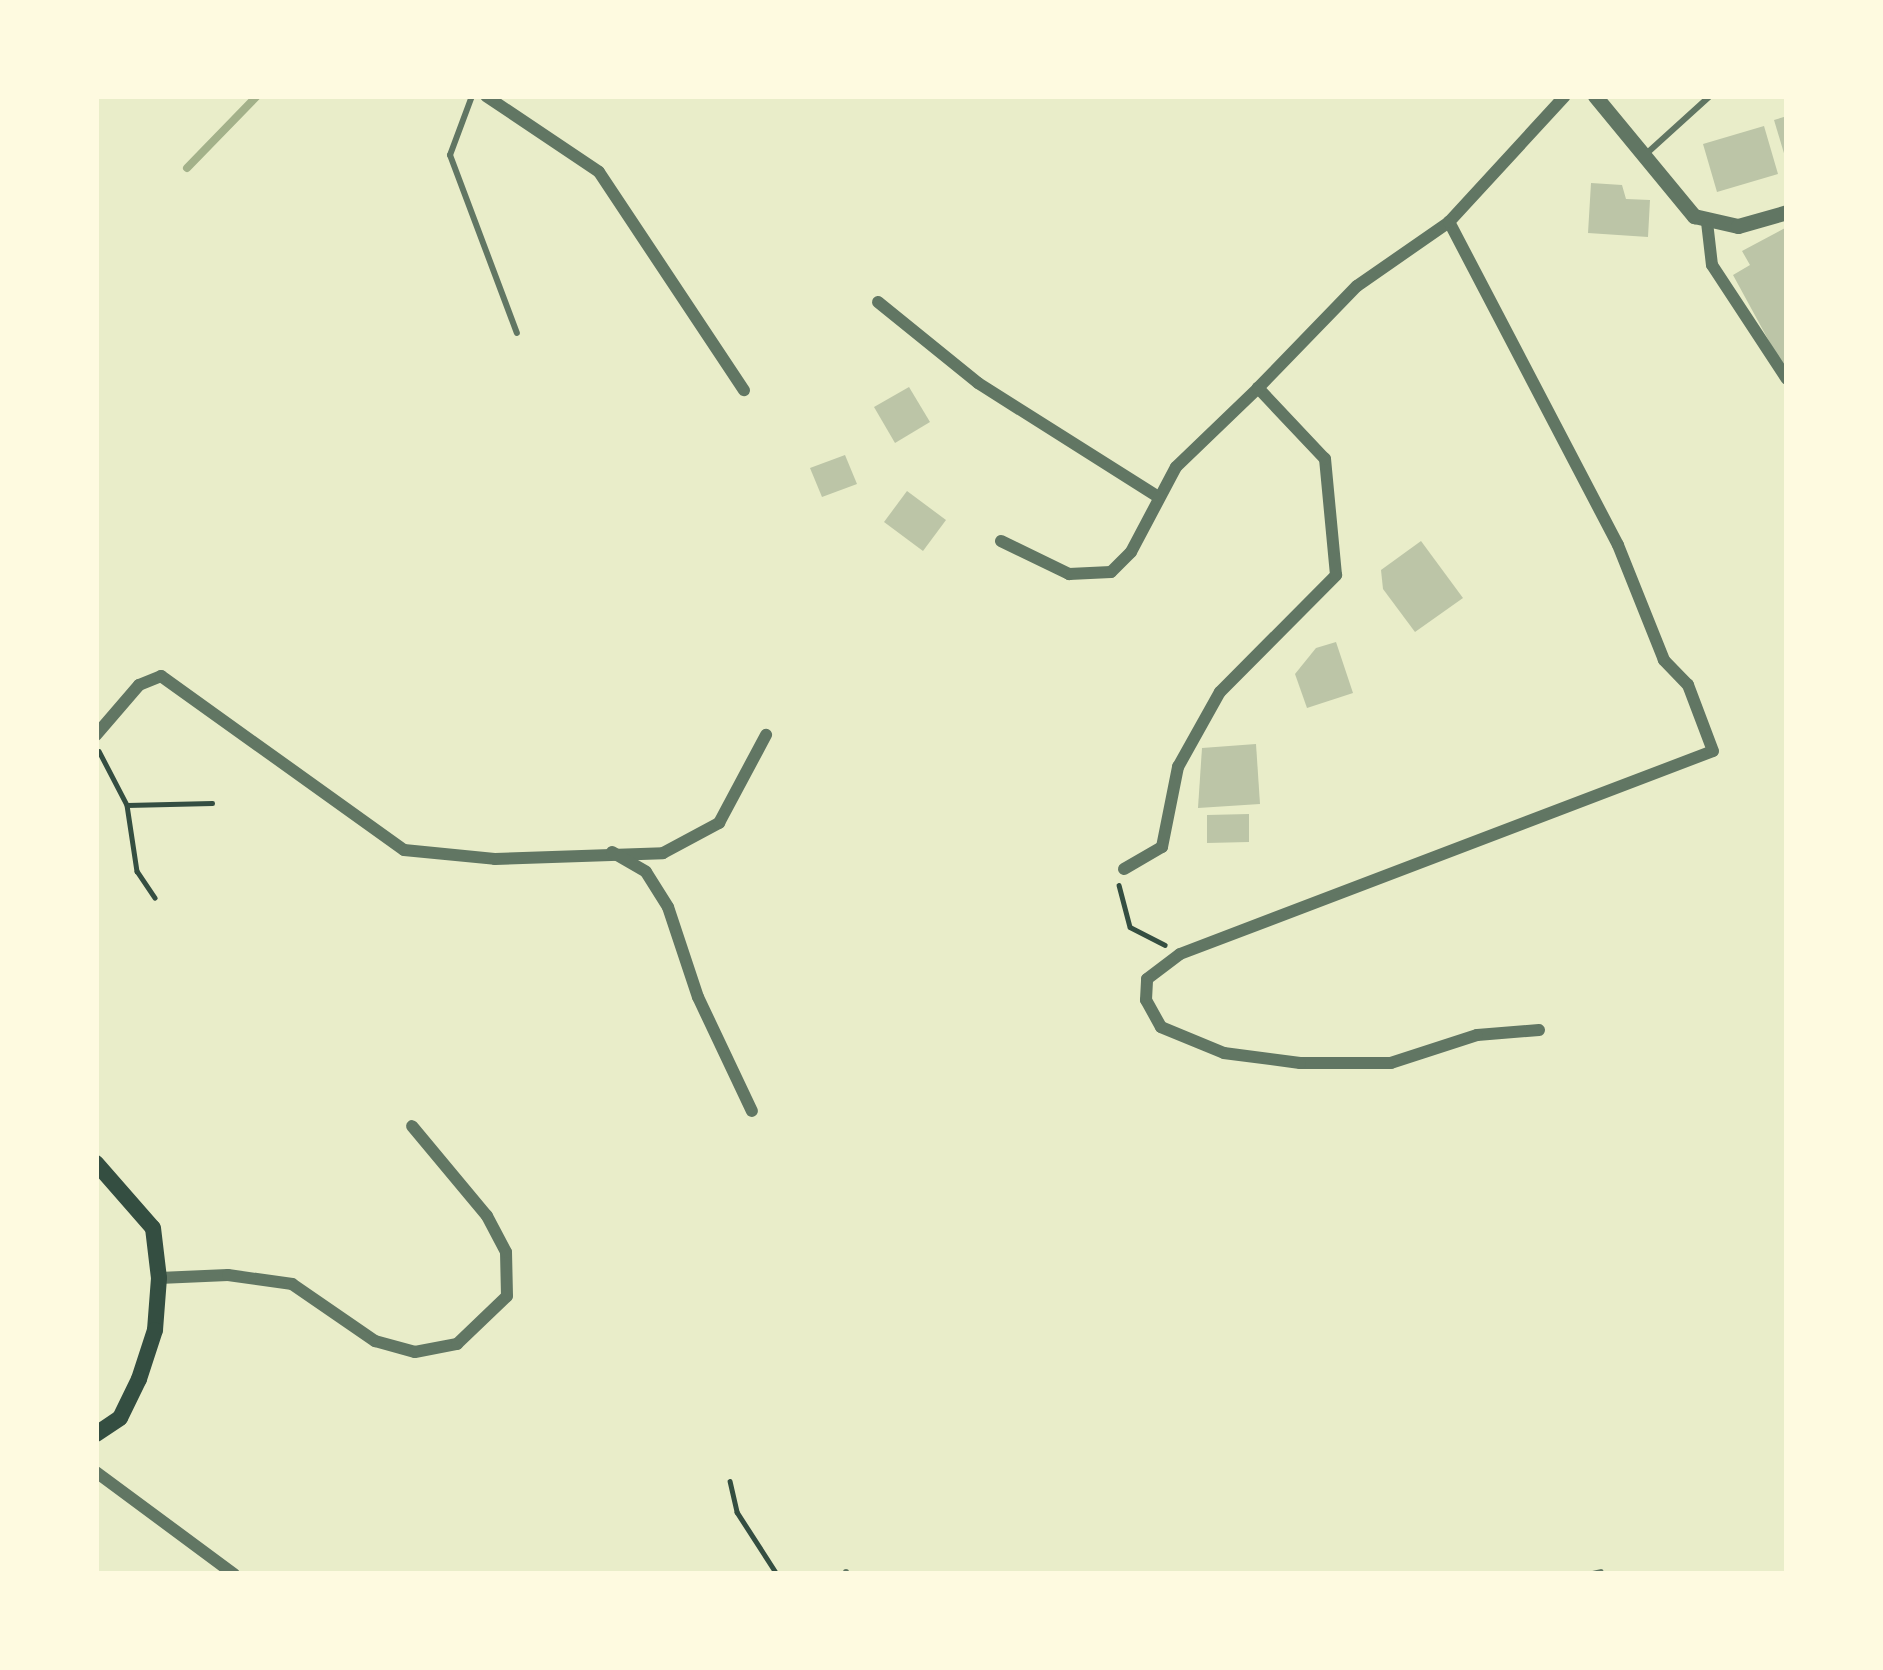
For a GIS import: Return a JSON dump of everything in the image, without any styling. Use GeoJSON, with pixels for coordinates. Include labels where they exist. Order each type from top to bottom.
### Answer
{"type":"FeatureCollection","features":[{"type":"Feature","properties":{"kind":"main road"},"geometry":{"type":"LineString","coordinates":[[96,1163],[153,1228],[159,1278],[140,1378],[120,1418],[96,1434]]}},
{"type":"Feature","properties":{"kind":"street"},"geometry":{"type":"LineString","coordinates":[[486,96],[599,172],[744,390]]}},
{"type":"Feature","properties":{"kind":"street"},"geometry":{"type":"LineString","coordinates":[[1000,542],[1069,574],[1111,572],[1131,552],[1155,495],[1357,286],[1449,223],[1565,96]]}},
{"type":"Feature","properties":{"kind":"street"},"geometry":{"type":"LineString","coordinates":[[1595,96],[1679,206],[1707,222],[1738,226],[1787,212]]}},
{"type":"Feature","properties":{"kind":"street"},"geometry":{"type":"LineString","coordinates":[[1707,222],[1712,265],[1787,379]]}},
{"type":"Feature","properties":{"kind":"street"},"geometry":{"type":"LineString","coordinates":[[1449,223],[1618,545],[1664,660],[1688,686],[1713,751],[1180,954],[1147,979],[1150,1013],[1161,1027],[1224,1053],[1365,1066],[1477,1035],[1539,1030]]}},
{"type":"Feature","properties":{"kind":"street"},"geometry":{"type":"LineString","coordinates":[[878,302],[1014,409],[1155,495]]}},
{"type":"Feature","properties":{"kind":"street"},"geometry":{"type":"LineString","coordinates":[[1124,869],[1162,848],[1178,767],[1220,692],[1336,574],[1325,459],[1258,388]]}},
{"type":"Feature","properties":{"kind":"street"},"geometry":{"type":"LineString","coordinates":[[96,735],[139,685],[161,676],[404,850],[495,859],[663,853],[719,824],[766,735]]}},
{"type":"Feature","properties":{"kind":"street"},"geometry":{"type":"LineString","coordinates":[[611,852],[646,872],[668,907],[698,997],[752,1111]]}},
{"type":"Feature","properties":{"kind":"street"},"geometry":{"type":"LineString","coordinates":[[159,1278],[228,1275],[292,1284],[375,1341],[416,1352],[458,1344],[507,1295],[506,1252],[487,1216],[412,1126]]}},
{"type":"Feature","properties":{"kind":"street"},"geometry":{"type":"LineString","coordinates":[[96,1472],[234,1574]]}},
{"type":"Feature","properties":{"kind":"lane"},"geometry":{"type":"LineString","coordinates":[[472,96],[450,155],[517,333]]}},
{"type":"Feature","properties":{"kind":"lane"},"geometry":{"type":"LineString","coordinates":[[1643,156],[1710,96]]}},
{"type":"Feature","properties":{"kind":"path"},"geometry":{"type":"LineString","coordinates":[[96,747],[127,805],[137,871],[155,898]]}},
{"type":"Feature","properties":{"kind":"path"},"geometry":{"type":"LineString","coordinates":[[127,805],[212,803]]}},
{"type":"Feature","properties":{"kind":"path"},"geometry":{"type":"LineString","coordinates":[[1124,869],[1116,893],[1130,926],[1180,954]]}},
{"type":"Feature","properties":{"kind":"path"},"geometry":{"type":"LineString","coordinates":[[730,1481],[737,1512],[777,1574]]}},
{"type":"Feature","properties":{"kind":"building"},"geometry":{"type":"Polygon","coordinates":[[[1787,116],[1787,160],[1786,160],[1774,120],[1787,116]]]}},
{"type":"Feature","properties":{"kind":"building"},"geometry":{"type":"Polygon","coordinates":[[[1764,126],[1778,174],[1717,192],[1703,144],[1764,126]]]}},
{"type":"Feature","properties":{"kind":"building"},"geometry":{"type":"Polygon","coordinates":[[[1591,183],[1622,185],[1626,199],[1650,200],[1648,237],[1588,233],[1591,183]]]}},
{"type":"Feature","properties":{"kind":"building"},"geometry":{"type":"Polygon","coordinates":[[[1787,227],[1787,374],[1733,275],[1750,265],[1742,251],[1787,227]]]}},
{"type":"Feature","properties":{"kind":"building"},"geometry":{"type":"Polygon","coordinates":[[[909,387],[930,422],[895,443],[874,407],[909,387]]]}},
{"type":"Feature","properties":{"kind":"building"},"geometry":{"type":"Polygon","coordinates":[[[845,455],[857,484],[822,497],[810,468],[845,455]]]}},
{"type":"Feature","properties":{"kind":"building"},"geometry":{"type":"Polygon","coordinates":[[[907,491],[946,520],[923,551],[884,522],[907,491]]]}},
{"type":"Feature","properties":{"kind":"building"},"geometry":{"type":"Polygon","coordinates":[[[1421,541],[1463,598],[1415,632],[1383,589],[1381,570],[1421,541]]]}},
{"type":"Feature","properties":{"kind":"building"},"geometry":{"type":"Polygon","coordinates":[[[1336,642],[1353,693],[1307,708],[1295,674],[1316,648],[1336,642]]]}},
{"type":"Feature","properties":{"kind":"building"},"geometry":{"type":"Polygon","coordinates":[[[1256,744],[1260,804],[1198,808],[1202,748],[1256,744]]]}},
{"type":"Feature","properties":{"kind":"building"},"geometry":{"type":"Polygon","coordinates":[[[1249,814],[1249,842],[1207,843],[1207,815],[1249,814]]]}},
{"type":"Feature","properties":{"kind":"waterway"},"geometry":{"type":"LineString","coordinates":[[187,168],[257,96]]}}]}
